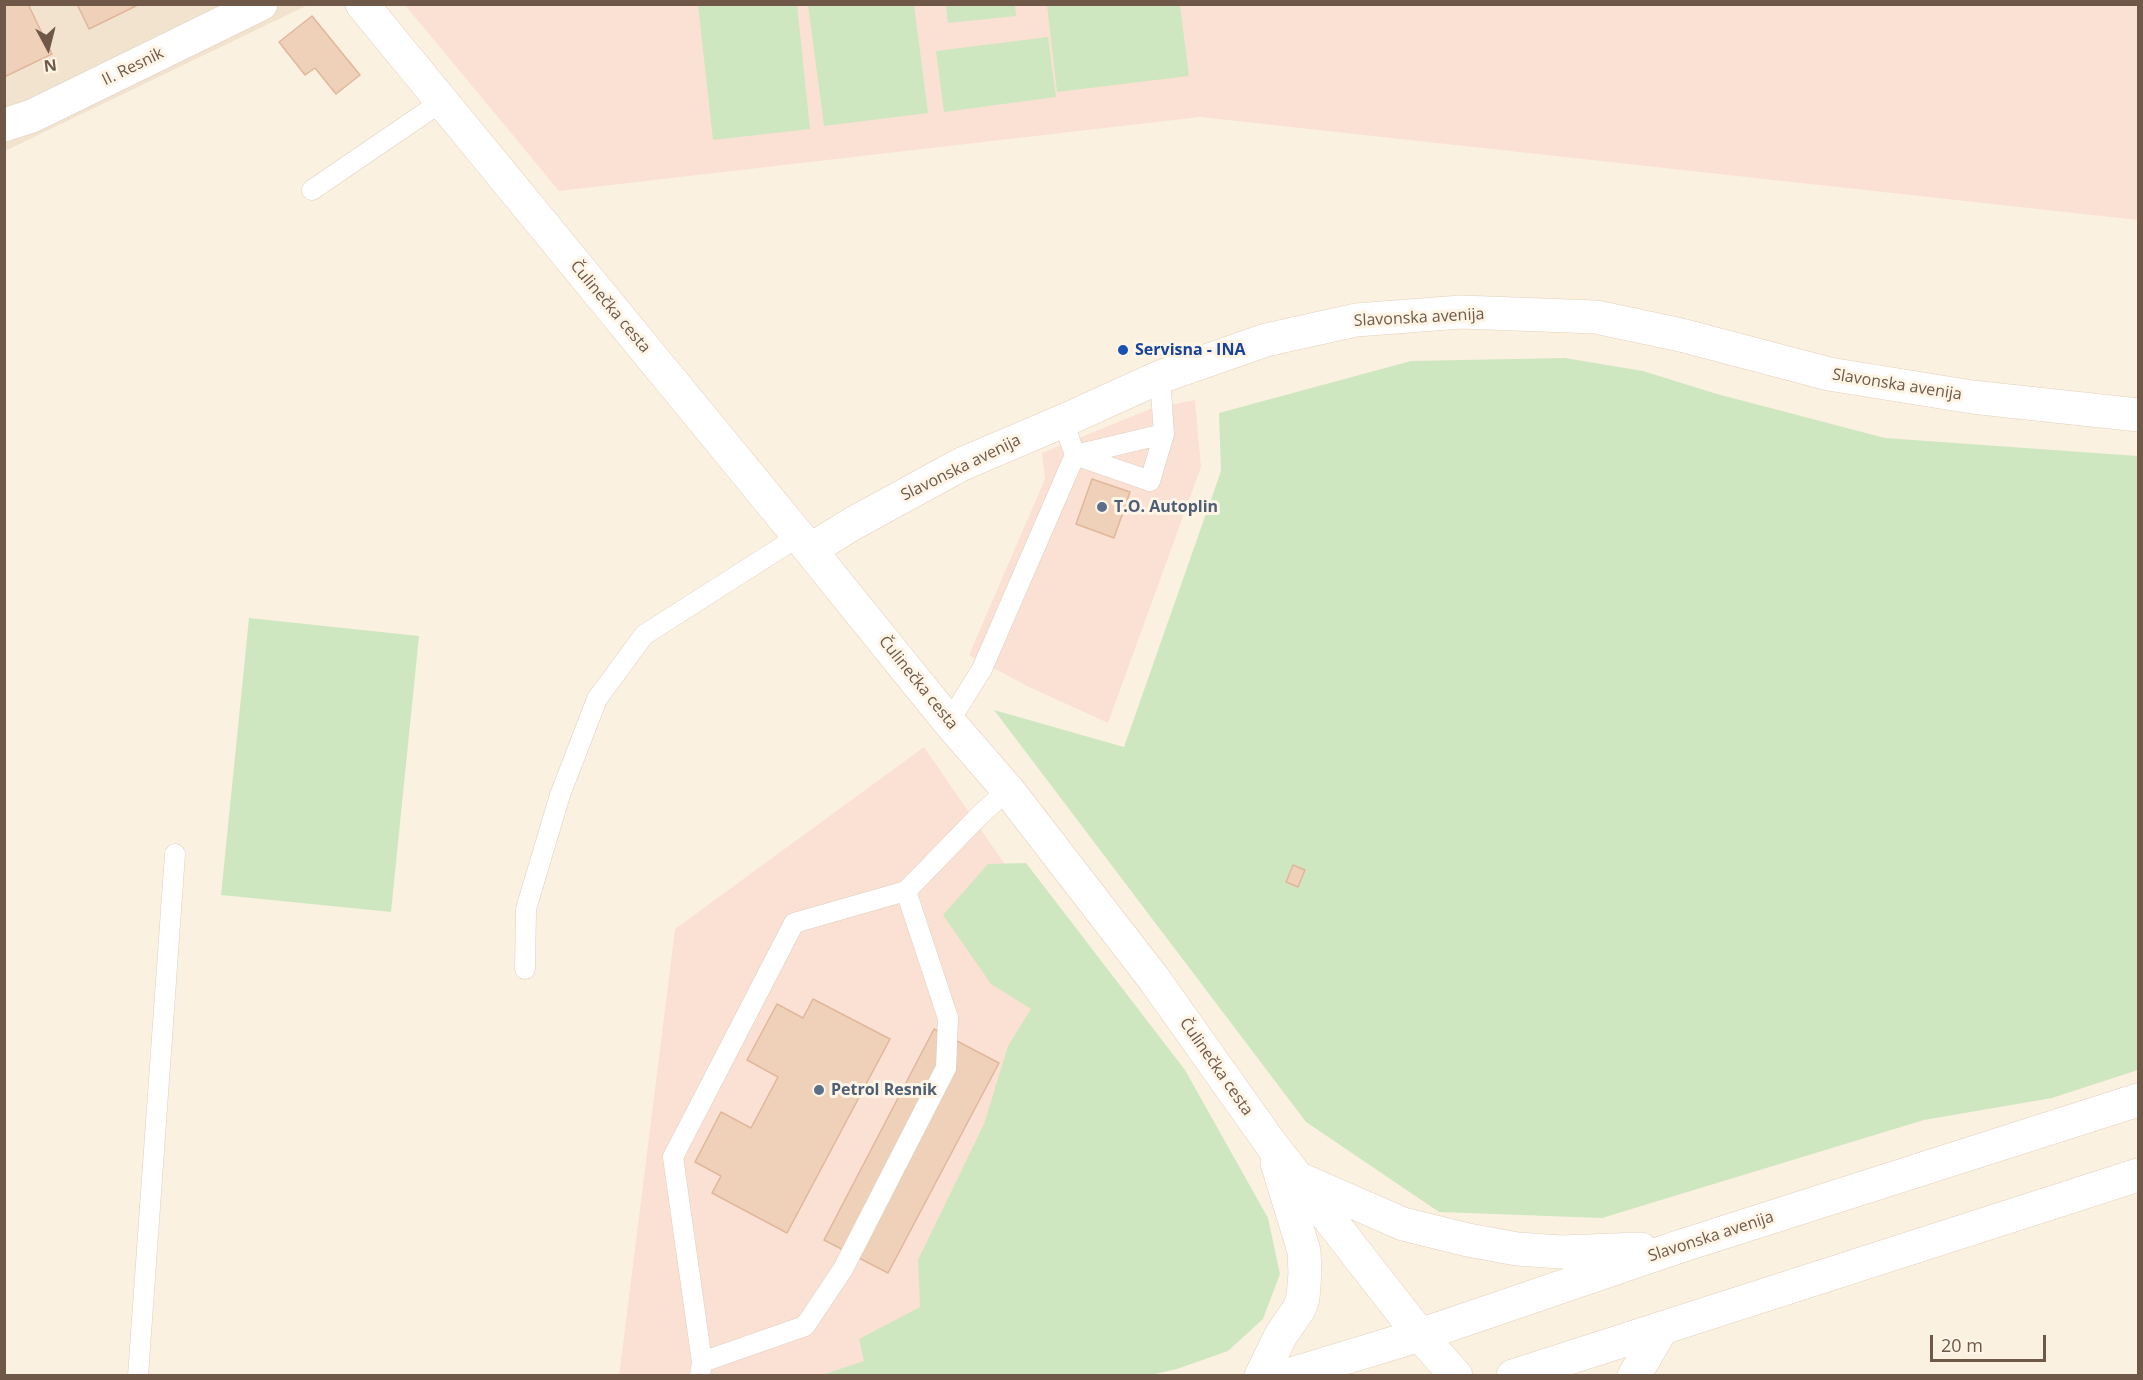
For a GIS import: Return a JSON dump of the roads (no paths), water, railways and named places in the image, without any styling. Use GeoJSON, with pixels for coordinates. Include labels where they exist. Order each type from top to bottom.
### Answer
{"type":"FeatureCollection","features":[{"type":"Feature","properties":{"kind":"street","name":"II. Resnik"},"geometry":{"type":"LineString","coordinates":[[4,125],[32,116],[261,4]]}},
{"type":"Feature","properties":{"kind":"street","name":"Čulinečka cesta"},"geometry":{"type":"LineString","coordinates":[[362,4],[805,543],[949,722],[1008,790],[1154,979],[1271,1144],[1420,1335],[1456,1376]]}},
{"type":"Feature","properties":{"kind":"street","name":"Slavonska avenija"},"geometry":{"type":"LineString","coordinates":[[805,543],[864,517],[962,464],[1160,377],[1266,340],[1356,320],[1461,312],[1596,317],[1681,335],[1829,374],[1972,398],[2139,415]]}},
{"type":"Feature","properties":{"kind":"street","name":"Slavonska avenija"},"geometry":{"type":"LineString","coordinates":[[1285,1376],[1420,1335],[1678,1247],[2139,1100]]}},
{"type":"Feature","properties":{"kind":"street"},"geometry":{"type":"LineString","coordinates":[[1261,1376],[1281,1335],[1299,1309],[1305,1273],[1304,1251],[1271,1144]]}},
{"type":"Feature","properties":{"kind":"street"},"geometry":{"type":"LineString","coordinates":[[1513,1376],[2139,1175]]}},
{"type":"Feature","properties":{"kind":"street"},"geometry":{"type":"LineString","coordinates":[[1297,1178],[1403,1224],[1488,1244],[1517,1249],[1561,1252],[1678,1247]]}},
{"type":"Feature","properties":{"kind":"street"},"geometry":{"type":"LineString","coordinates":[[1634,1376],[1662,1329]]}},
{"type":"Feature","properties":{"kind":"lane"},"geometry":{"type":"LineString","coordinates":[[312,189],[441,102]]}},
{"type":"Feature","properties":{"kind":"lane"},"geometry":{"type":"LineString","coordinates":[[1075,455],[1150,481],[1164,434],[1160,377]]}},
{"type":"Feature","properties":{"kind":"lane"},"geometry":{"type":"LineString","coordinates":[[949,722],[982,669],[1075,455],[1063,421]]}},
{"type":"Feature","properties":{"kind":"lane"},"geometry":{"type":"LineString","coordinates":[[1075,455],[1164,434]]}},
{"type":"Feature","properties":{"kind":"lane"},"geometry":{"type":"LineString","coordinates":[[525,969],[526,909],[560,795],[597,699],[644,635],[805,543]]}},
{"type":"Feature","properties":{"kind":"lane"},"geometry":{"type":"LineString","coordinates":[[906,891],[948,1018],[946,1068],[843,1269],[805,1326],[701,1369],[673,1157],[794,922],[906,891],[981,814],[1008,790]]}},
{"type":"Feature","properties":{"kind":"lane"},"geometry":{"type":"LineString","coordinates":[[138,1376],[175,854]]}},
{"type":"Feature","properties":{"kind":"place","name":"Servisna - INA"},"geometry":{"type":"Point","coordinates":[1123,350]}},
{"type":"Feature","properties":{"kind":"place","name":"T.O. Autoplin"},"geometry":{"type":"Point","coordinates":[1102,507]}},
{"type":"Feature","properties":{"kind":"place","name":"Petrol Resnik"},"geometry":{"type":"Point","coordinates":[819,1090]}}]}
